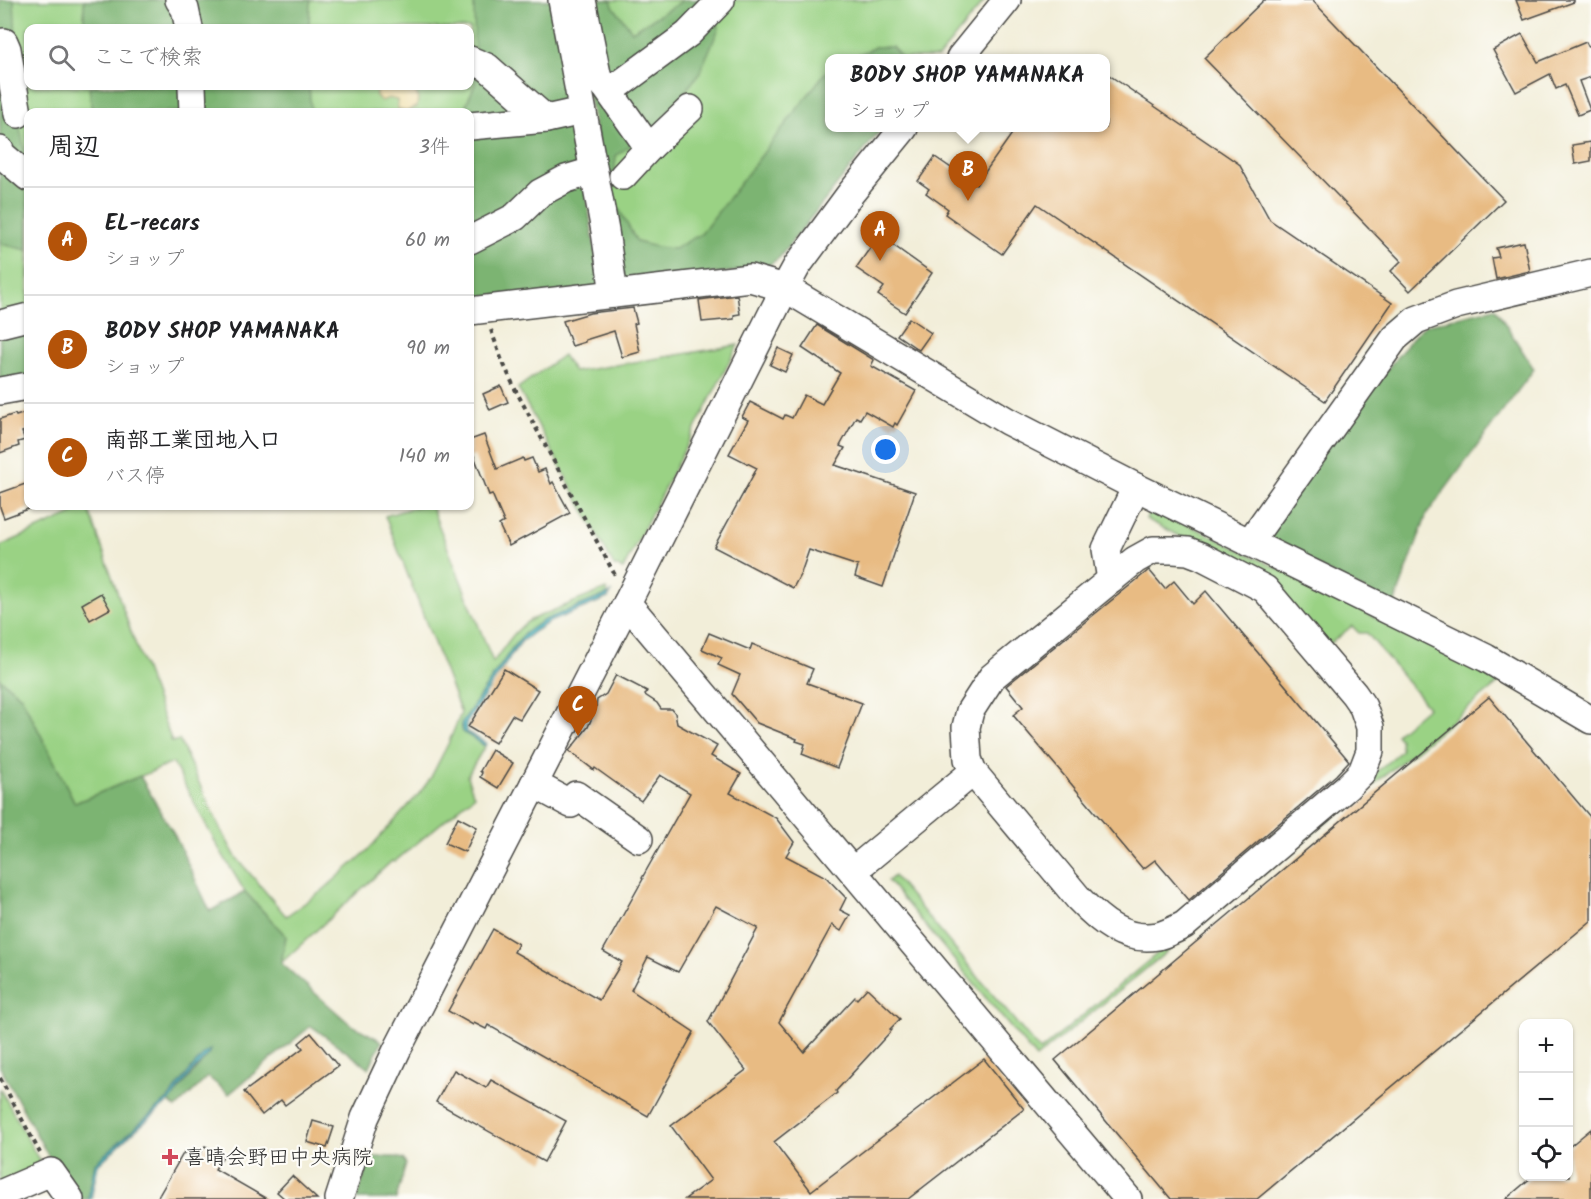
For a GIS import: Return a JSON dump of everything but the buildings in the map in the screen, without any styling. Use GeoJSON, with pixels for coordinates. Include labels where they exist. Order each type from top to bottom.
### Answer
{"type":"FeatureCollection","features":[{"type":"Feature","properties":{"kind":"street"},"geometry":{"type":"LineString","coordinates":[[179,0],[185,9],[188,24]]}},
{"type":"Feature","properties":{"kind":"street"},"geometry":{"type":"LineString","coordinates":[[562,0],[614,294]]}},
{"type":"Feature","properties":{"kind":"street"},"geometry":{"type":"LineString","coordinates":[[582,0],[601,82]]}},
{"type":"Feature","properties":{"kind":"street"},"geometry":{"type":"LineString","coordinates":[[601,82],[616,87],[688,34],[721,0]]}},
{"type":"Feature","properties":{"kind":"street"},"geometry":{"type":"LineString","coordinates":[[963,54],[1007,0]]}},
{"type":"Feature","properties":{"kind":"street"},"geometry":{"type":"LineString","coordinates":[[570,40],[649,148]]}},
{"type":"Feature","properties":{"kind":"street"},"geometry":{"type":"LineString","coordinates":[[4,42],[7,49],[11,99]]}},
{"type":"Feature","properties":{"kind":"street"},"geometry":{"type":"LineString","coordinates":[[474,62],[487,68],[546,118]]}},
{"type":"Feature","properties":{"kind":"street"},"geometry":{"type":"LineString","coordinates":[[192,90],[192,108]]}},
{"type":"Feature","properties":{"kind":"street"},"geometry":{"type":"LineString","coordinates":[[622,176],[690,109]]}},
{"type":"Feature","properties":{"kind":"street"},"geometry":{"type":"LineString","coordinates":[[474,126],[546,118],[582,111]]}},
{"type":"Feature","properties":{"kind":"street"},"geometry":{"type":"LineString","coordinates":[[339,1199],[371,1103],[402,1039],[627,603],[785,288],[798,266],[839,210],[901,132]]}},
{"type":"Feature","properties":{"kind":"street"},"geometry":{"type":"LineString","coordinates":[[0,150],[24,173]]}},
{"type":"Feature","properties":{"kind":"street"},"geometry":{"type":"LineString","coordinates":[[474,238],[515,217],[540,193],[566,179],[593,171]]}},
{"type":"Feature","properties":{"kind":"street"},"geometry":{"type":"LineString","coordinates":[[1249,543],[1395,338],[1416,320],[1456,305],[1591,273]]}},
{"type":"Feature","properties":{"kind":"street"},"geometry":{"type":"LineString","coordinates":[[476,311],[750,278],[785,288],[1007,421],[1249,543],[1486,658],[1591,720]]}},
{"type":"Feature","properties":{"kind":"street"},"geometry":{"type":"LineString","coordinates":[[0,324],[24,318]]}},
{"type":"Feature","properties":{"kind":"street"},"geometry":{"type":"LineString","coordinates":[[0,391],[24,387]]}},
{"type":"Feature","properties":{"kind":"street"},"geometry":{"type":"LineString","coordinates":[[1111,580],[1106,549],[1136,487]]}},
{"type":"Feature","properties":{"kind":"street"},"geometry":{"type":"LineString","coordinates":[[1153,550],[1173,550],[1201,556],[1265,589],[1354,694],[1363,707],[1370,727],[1370,751],[1362,772],[1184,925],[1158,936],[1139,936],[1116,930],[1098,918],[1079,899],[973,772],[968,759],[966,727],[970,711],[992,677],[1135,560],[1153,550]]}},
{"type":"Feature","properties":{"kind":"street"},"geometry":{"type":"LineString","coordinates":[[627,603],[1128,1199]]}},
{"type":"Feature","properties":{"kind":"street"},"geometry":{"type":"LineString","coordinates":[[853,871],[973,772]]}},
{"type":"Feature","properties":{"kind":"street"},"geometry":{"type":"LineString","coordinates":[[534,784],[571,804],[576,795],[639,838]]}},
{"type":"Feature","properties":{"kind":"street"},"geometry":{"type":"LineString","coordinates":[[0,1194],[51,1172],[69,1199]]}},
{"type":"Feature","properties":{"kind":"path"},"geometry":{"type":"LineString","coordinates":[[476,311],[515,389],[618,580],[627,603]]}},
{"type":"Feature","properties":{"kind":"path"},"geometry":{"type":"LineString","coordinates":[[0,1078],[51,1172]]}},
{"type":"Feature","properties":{"kind":"green space"},"geometry":{"type":"Polygon","coordinates":[[[0,0],[555,0],[473,108],[24,108],[24,379],[0,383],[0,0]]]}},
{"type":"Feature","properties":{"kind":"green space"},"geometry":{"type":"Polygon","coordinates":[[[0,0],[14,0],[20,129],[24,147],[24,249],[0,244],[0,0]]]}},
{"type":"Feature","properties":{"kind":"green space"},"geometry":{"type":"Polygon","coordinates":[[[84,0],[310,0],[309,24],[84,24],[84,0]]]}},
{"type":"Feature","properties":{"kind":"green space"},"geometry":{"type":"Polygon","coordinates":[[[474,0],[555,0],[600,281],[595,288],[474,303],[474,108],[465,108],[475,84],[474,0]]]}},
{"type":"Feature","properties":{"kind":"green space"},"geometry":{"type":"Polygon","coordinates":[[[570,0],[985,0],[941,54],[825,54],[825,132],[879,132],[779,258],[770,264],[625,281],[570,0]]]}},
{"type":"Feature","properties":{"kind":"green space"},"geometry":{"type":"Polygon","coordinates":[[[570,0],[611,0],[632,31],[684,0],[711,0],[719,28],[699,74],[659,124],[616,156],[612,196],[637,242],[674,249],[701,234],[825,73],[825,132],[879,132],[779,258],[770,264],[755,270],[625,281],[570,0]]]}},
{"type":"Feature","properties":{"kind":"green space"},"geometry":{"type":"Polygon","coordinates":[[[875,47],[892,47],[898,54],[860,54],[875,47]]]}},
{"type":"Feature","properties":{"kind":"green space"},"geometry":{"type":"Polygon","coordinates":[[[89,90],[309,90],[311,108],[92,108],[89,90]]]}},
{"type":"Feature","properties":{"kind":"green space"},"geometry":{"type":"Polygon","coordinates":[[[1495,308],[1534,369],[1427,514],[1394,605],[1268,542],[1267,533],[1346,420],[1418,331],[1426,325],[1495,308]]]}},
{"type":"Feature","properties":{"kind":"green space"},"geometry":{"type":"Polygon","coordinates":[[[24,327],[24,379],[0,383],[0,328],[24,327]]]}},
{"type":"Feature","properties":{"kind":"green space"},"geometry":{"type":"Polygon","coordinates":[[[738,345],[623,569],[614,566],[518,388],[563,355],[574,372],[738,345]]]}},
{"type":"Feature","properties":{"kind":"green space"},"geometry":{"type":"Polygon","coordinates":[[[1152,507],[1338,598],[1500,682],[1036,1058],[888,881],[894,876],[1040,1051],[1401,751],[1400,739],[1396,734],[1428,707],[1367,633],[1359,633],[1352,626],[1325,648],[1270,583],[1146,519],[1152,507]]]}},
{"type":"Feature","properties":{"kind":"green space"},"geometry":{"type":"Polygon","coordinates":[[[81,510],[89,510],[172,742],[179,740],[236,857],[286,916],[322,891],[366,852],[418,795],[430,779],[461,713],[385,516],[405,510],[433,510],[493,662],[514,634],[530,620],[606,589],[608,594],[561,613],[525,633],[461,724],[463,732],[485,746],[467,776],[474,796],[394,862],[392,861],[281,963],[286,936],[245,892],[215,842],[173,763],[75,803],[21,696],[0,679],[0,546],[81,510]]]}},
{"type":"Feature","properties":{"kind":"green space"},"geometry":{"type":"Polygon","coordinates":[[[0,679],[21,696],[75,803],[140,776],[175,836],[210,911],[245,892],[286,936],[281,963],[350,1024],[382,1041],[369,1068],[311,1026],[229,1094],[208,1077],[176,1108],[169,1102],[209,1051],[192,1068],[169,1098],[96,1163],[88,1199],[76,1199],[58,1174],[0,1067],[0,679]]]}},
{"type":"Feature","properties":{"kind":"green space"},"geometry":{"type":"Polygon","coordinates":[[[0,1088],[42,1166],[0,1187],[0,1088]]]}},
{"type":"Feature","properties":{"kind":"green space"},"geometry":{"type":"Polygon","coordinates":[[[370,1157],[403,1159],[406,1164],[396,1199],[357,1199],[370,1157]]]}},
{"type":"Feature","properties":{"kind":"sand"},"geometry":{"type":"Polygon","coordinates":[[[376,90],[414,90],[418,96],[417,107],[398,108],[397,100],[389,98],[381,101],[376,96],[376,90]]]}},
{"type":"Feature","properties":{"kind":"water"},"geometry":{"type":"Polygon","coordinates":[[[611,593],[608,598],[549,622],[521,642],[466,724],[467,732],[486,743],[485,746],[463,732],[461,724],[525,633],[542,621],[611,593]]]}},
{"type":"Feature","properties":{"kind":"water"},"geometry":{"type":"Polygon","coordinates":[[[210,1050],[171,1100],[98,1165],[91,1199],[88,1199],[95,1163],[169,1098],[192,1068],[210,1050]]]}},
{"type":"Feature","properties":{"kind":"place","name":"BODY SHOP YAMANAKA"},"geometry":{"type":"Point","coordinates":[968,201]}},
{"type":"Feature","properties":{"kind":"place","name":"EL-recars"},"geometry":{"type":"Point","coordinates":[880,261]}},
{"type":"Feature","properties":{"kind":"place","name":"南部工業団地入口"},"geometry":{"type":"Point","coordinates":[578,736]}},
{"type":"Feature","properties":{"kind":"place","name":"喜晴会野田中央病院"},"geometry":{"type":"Point","coordinates":[170,1157]}}]}
